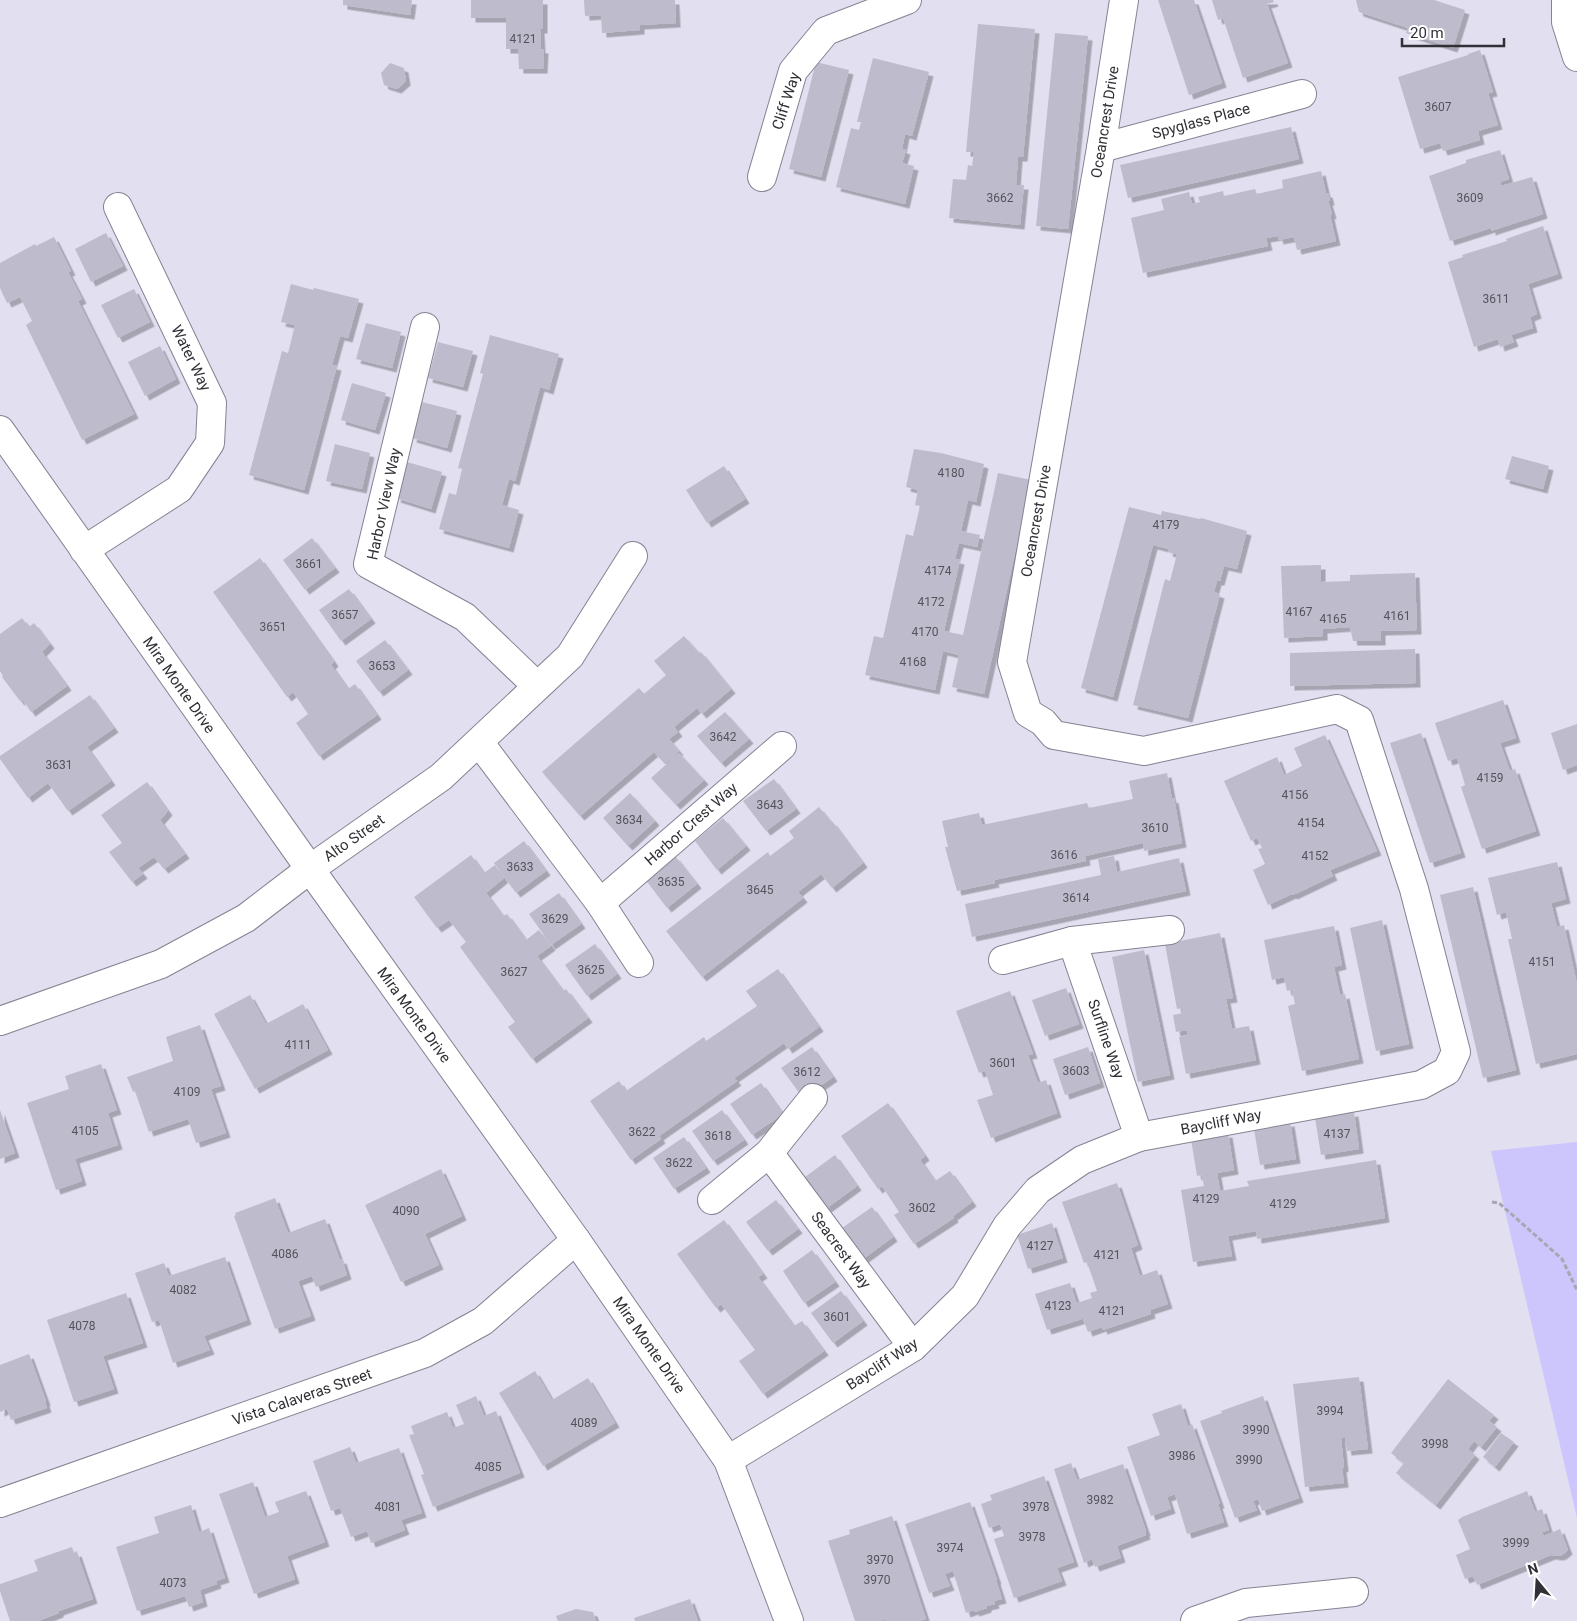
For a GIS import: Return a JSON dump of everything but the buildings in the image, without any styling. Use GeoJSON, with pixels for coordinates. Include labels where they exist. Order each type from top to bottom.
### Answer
{"type":"FeatureCollection","features":[{"type":"Feature","properties":{"kind":"street","name":"Oceancrest Drive"},"geometry":{"type":"LineString","coordinates":[[1124,0],[1101,148],[1012,662],[1028,714],[1043,722],[1054,735],[1144,751],[1337,709],[1344,712]]}},
{"type":"Feature","properties":{"kind":"street"},"geometry":{"type":"LineString","coordinates":[[1566,0],[1566,22],[1577,57]]}},
{"type":"Feature","properties":{"kind":"street","name":"Cliff Way"},"geometry":{"type":"LineString","coordinates":[[762,177],[793,71],[826,31],[902,1]]}},
{"type":"Feature","properties":{"kind":"street","name":"Spyglass Place"},"geometry":{"type":"LineString","coordinates":[[1101,148],[1302,94]]}},
{"type":"Feature","properties":{"kind":"street","name":"Water Way"},"geometry":{"type":"LineString","coordinates":[[84,550],[178,489],[210,443],[212,403],[118,206]]}},
{"type":"Feature","properties":{"kind":"street","name":"Harbor View Way"},"geometry":{"type":"LineString","coordinates":[[425,327],[368,564],[465,617],[538,686]]}},
{"type":"Feature","properties":{"kind":"street","name":"Mira Monte Drive"},"geometry":{"type":"LineString","coordinates":[[0,430],[310,869],[576,1240],[728,1460],[789,1621]]}},
{"type":"Feature","properties":{"kind":"street","name":"Alto Street"},"geometry":{"type":"LineString","coordinates":[[0,1021],[161,964],[246,918],[310,869],[441,777],[570,656],[633,556]]}},
{"type":"Feature","properties":{"kind":"street","name":"Baycliff Way"},"geometry":{"type":"LineString","coordinates":[[728,1460],[913,1347],[965,1296],[1007,1226],[1038,1190],[1082,1160],[1139,1137],[1421,1085],[1447,1071],[1456,1052],[1414,889],[1359,720],[1344,712]]}},
{"type":"Feature","properties":{"kind":"street"},"geometry":{"type":"LineString","coordinates":[[479,742],[600,903],[639,963]]}},
{"type":"Feature","properties":{"kind":"street","name":"Harbor Crest Way"},"geometry":{"type":"LineString","coordinates":[[600,903],[782,746]]}},
{"type":"Feature","properties":{"kind":"street"},"geometry":{"type":"LineString","coordinates":[[1002,960],[1072,941],[1170,930]]}},
{"type":"Feature","properties":{"kind":"street","name":"Surfline Way"},"geometry":{"type":"LineString","coordinates":[[1072,941],[1139,1137]]}},
{"type":"Feature","properties":{"kind":"street"},"geometry":{"type":"LineString","coordinates":[[712,1200],[769,1152],[813,1098]]}},
{"type":"Feature","properties":{"kind":"street","name":"Seacrest Way"},"geometry":{"type":"LineString","coordinates":[[769,1152],[913,1347]]}},
{"type":"Feature","properties":{"kind":"street","name":"Vista Calaveras Street"},"geometry":{"type":"LineString","coordinates":[[0,1503],[425,1353],[483,1321],[576,1240]]}},
{"type":"Feature","properties":{"kind":"street"},"geometry":{"type":"LineString","coordinates":[[1195,1621],[1246,1603],[1354,1592]]}},
{"type":"Feature","properties":{"kind":"path"},"geometry":{"type":"LineString","coordinates":[[1492,1202],[1500,1203],[1562,1259],[1577,1290]]}},
{"type":"Feature","properties":{"kind":"shaded area"},"geometry":{"type":"Polygon","coordinates":[[[1577,1142],[1577,1518],[1491,1151],[1577,1142]]]}}]}
